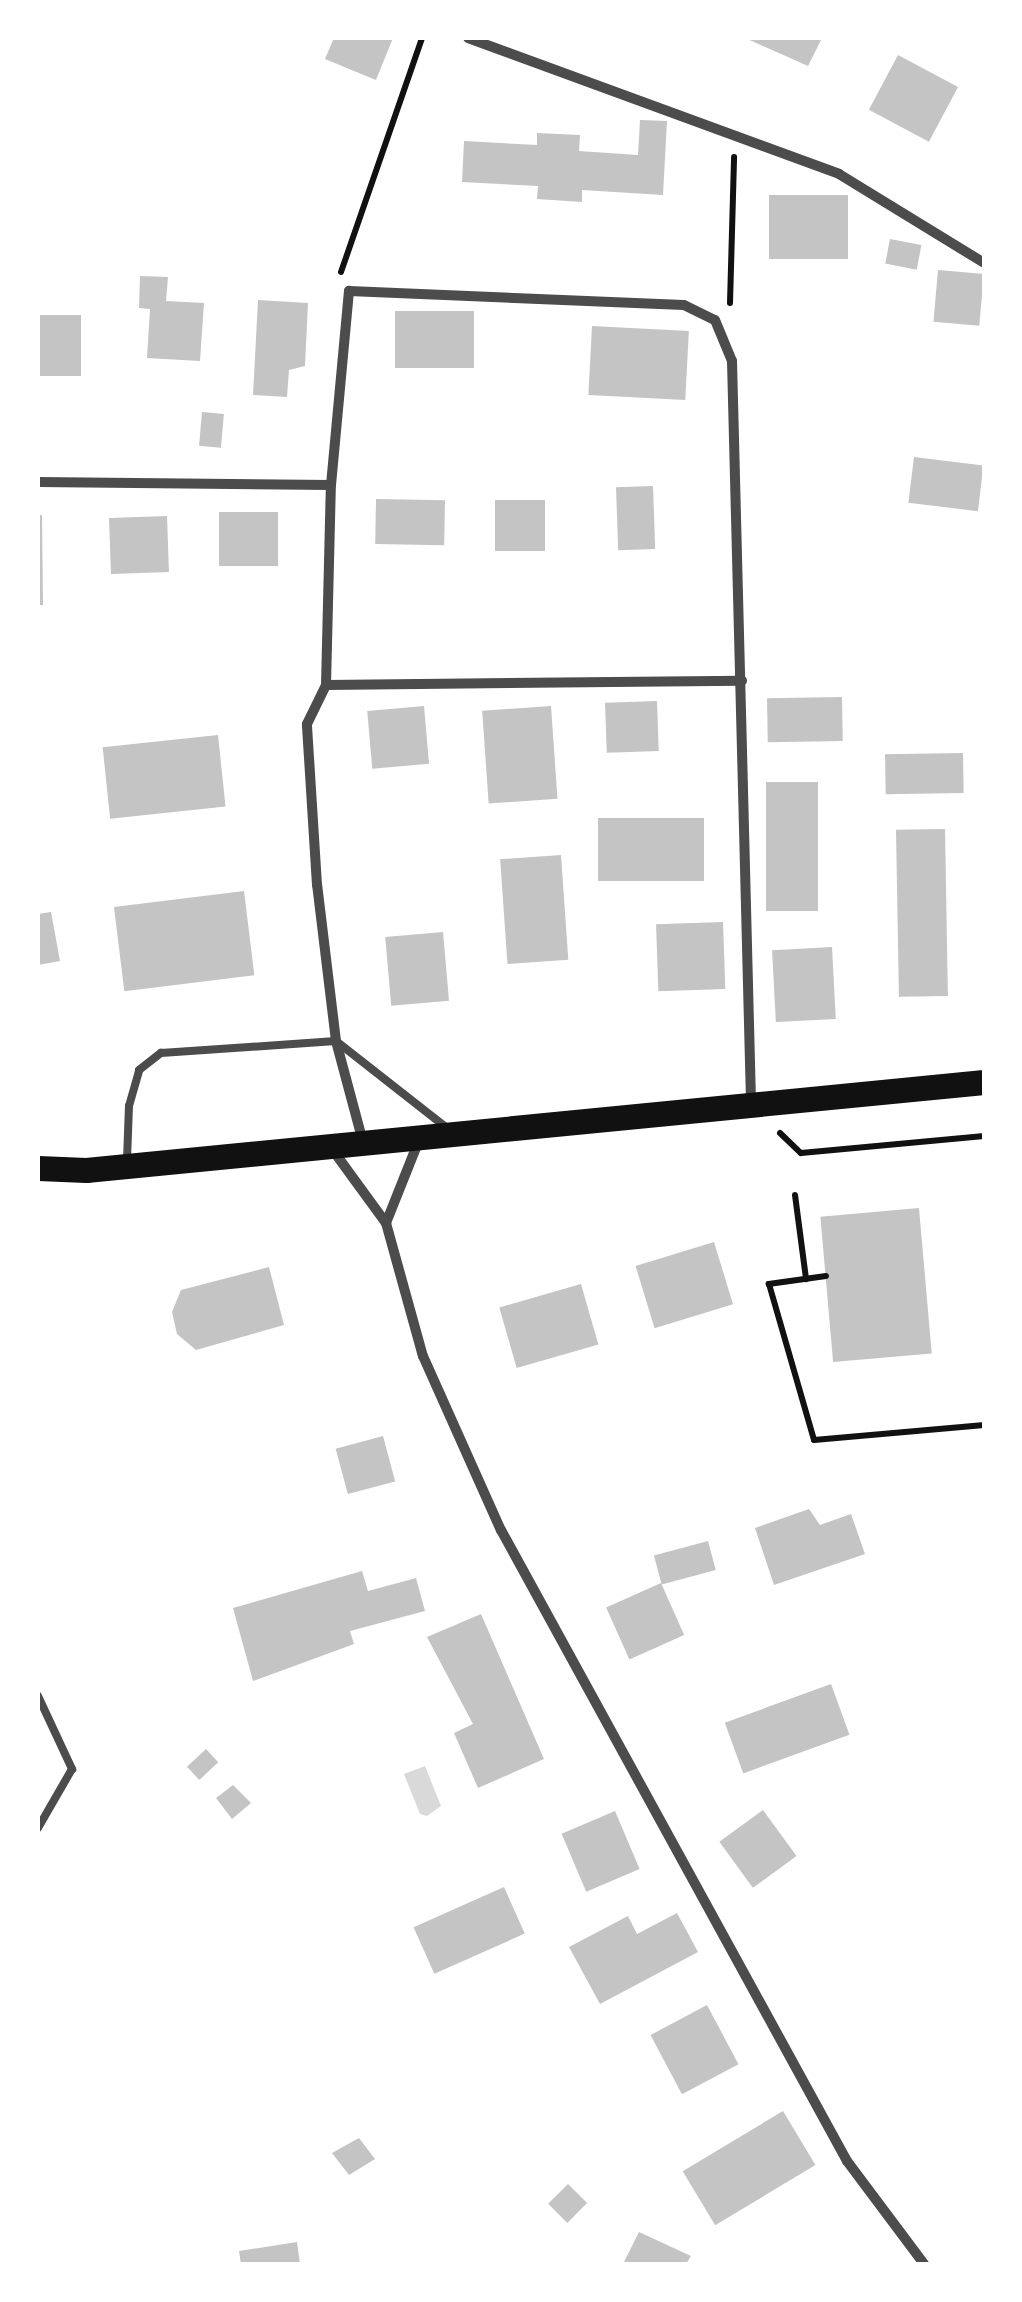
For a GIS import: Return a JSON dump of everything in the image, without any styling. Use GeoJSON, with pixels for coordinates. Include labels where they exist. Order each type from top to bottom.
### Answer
{"type":"FeatureCollection","features":[{"type":"Feature","properties":{"kind":"main road"},"geometry":{"type":"LineString","coordinates":[[38,1168],[127,1165],[331,1147],[984,1082]]}},
{"type":"Feature","properties":{"kind":"street"},"geometry":{"type":"LineString","coordinates":[[468,38],[839,174],[984,263]]}},
{"type":"Feature","properties":{"kind":"street"},"geometry":{"type":"LineString","coordinates":[[363,1143],[336,1041],[316,885],[307,724],[326,684],[331,485],[349,291],[684,304],[715,320],[732,362],[751,1104]]}},
{"type":"Feature","properties":{"kind":"street"},"geometry":{"type":"LineString","coordinates":[[38,482],[331,485]]}},
{"type":"Feature","properties":{"kind":"street"},"geometry":{"type":"LineString","coordinates":[[326,684],[742,681]]}},
{"type":"Feature","properties":{"kind":"street"},"geometry":{"type":"LineString","coordinates":[[386,1223],[420,1137]]}},
{"type":"Feature","properties":{"kind":"street"},"geometry":{"type":"LineString","coordinates":[[331,1147],[386,1223],[423,1356],[501,1530],[848,2162],[924,2264]]}},
{"type":"Feature","properties":{"kind":"lane"},"geometry":{"type":"LineString","coordinates":[[127,1165],[129,1106],[139,1070],[161,1054],[336,1041],[454,1134]]}},
{"type":"Feature","properties":{"kind":"lane"},"geometry":{"type":"LineString","coordinates":[[38,1696],[72,1770],[38,1828]]}},
{"type":"Feature","properties":{"kind":"path"},"geometry":{"type":"LineString","coordinates":[[349,291],[340,270],[422,38]]}},
{"type":"Feature","properties":{"kind":"path"},"geometry":{"type":"LineString","coordinates":[[719,329],[734,294],[734,136]]}},
{"type":"Feature","properties":{"kind":"path"},"geometry":{"type":"LineString","coordinates":[[751,1104],[801,1153],[984,1136]]}},
{"type":"Feature","properties":{"kind":"path"},"geometry":{"type":"LineString","coordinates":[[795,1195],[806,1279]]}},
{"type":"Feature","properties":{"kind":"path"},"geometry":{"type":"LineString","coordinates":[[826,1276],[768,1284],[814,1440],[984,1425]]}},
{"type":"Feature","properties":{"kind":"shaded area"},"geometry":{"type":"Polygon","coordinates":[[[425,1766],[441,1806],[427,1816],[420,1814],[404,1774],[425,1766]]]}},
{"type":"Feature","properties":{"kind":"building"},"geometry":{"type":"Polygon","coordinates":[[[334,38],[393,38],[376,80],[325,59],[334,38]]]}},
{"type":"Feature","properties":{"kind":"building"},"geometry":{"type":"Polygon","coordinates":[[[745,38],[822,38],[808,66],[745,38]]]}},
{"type":"Feature","properties":{"kind":"building"},"geometry":{"type":"Polygon","coordinates":[[[898,55],[958,87],[929,142],[869,110],[898,55]]]}},
{"type":"Feature","properties":{"kind":"building"},"geometry":{"type":"Polygon","coordinates":[[[640,120],[667,121],[663,195],[582,190],[582,202],[537,199],[538,186],[462,182],[464,141],[537,145],[537,133],[580,135],[579,151],[638,155],[640,120]]]}},
{"type":"Feature","properties":{"kind":"building"},"geometry":{"type":"Polygon","coordinates":[[[769,195],[848,195],[848,259],[769,259],[769,195]]]}},
{"type":"Feature","properties":{"kind":"building"},"geometry":{"type":"Polygon","coordinates":[[[890,239],[921,245],[917,270],[885,264],[890,239]]]}},
{"type":"Feature","properties":{"kind":"building"},"geometry":{"type":"Polygon","coordinates":[[[938,270],[984,274],[979,326],[933,322],[938,270]]]}},
{"type":"Feature","properties":{"kind":"building"},"geometry":{"type":"Polygon","coordinates":[[[140,276],[168,277],[166,301],[204,303],[200,361],[147,358],[150,309],[139,308],[140,276]]]}},
{"type":"Feature","properties":{"kind":"building"},"geometry":{"type":"Polygon","coordinates":[[[258,300],[308,303],[305,366],[289,370],[287,397],[253,395],[258,300]]]}},
{"type":"Feature","properties":{"kind":"building"},"geometry":{"type":"Polygon","coordinates":[[[395,311],[474,311],[474,368],[395,368],[395,311]]]}},
{"type":"Feature","properties":{"kind":"building"},"geometry":{"type":"Polygon","coordinates":[[[38,315],[81,315],[81,376],[38,376],[38,315]]]}},
{"type":"Feature","properties":{"kind":"building"},"geometry":{"type":"Polygon","coordinates":[[[592,326],[689,331],[685,400],[588,395],[592,326]]]}},
{"type":"Feature","properties":{"kind":"building"},"geometry":{"type":"Polygon","coordinates":[[[202,412],[224,414],[221,448],[199,446],[202,412]]]}},
{"type":"Feature","properties":{"kind":"building"},"geometry":{"type":"Polygon","coordinates":[[[914,457],[983,466],[978,511],[908,503],[914,457]]]}},
{"type":"Feature","properties":{"kind":"building"},"geometry":{"type":"Polygon","coordinates":[[[653,486],[655,549],[618,550],[616,487],[653,486]]]}},
{"type":"Feature","properties":{"kind":"building"},"geometry":{"type":"Polygon","coordinates":[[[376,499],[445,500],[444,545],[375,544],[376,499]]]}},
{"type":"Feature","properties":{"kind":"building"},"geometry":{"type":"Polygon","coordinates":[[[495,500],[545,500],[545,551],[495,551],[495,500]]]}},
{"type":"Feature","properties":{"kind":"building"},"geometry":{"type":"Polygon","coordinates":[[[219,512],[278,512],[278,566],[219,566],[219,512]]]}},
{"type":"Feature","properties":{"kind":"building"},"geometry":{"type":"Polygon","coordinates":[[[38,515],[42,515],[43,605],[38,605],[38,515]]]}},
{"type":"Feature","properties":{"kind":"building"},"geometry":{"type":"Polygon","coordinates":[[[167,516],[169,572],[111,574],[109,518],[167,516]]]}},
{"type":"Feature","properties":{"kind":"building"},"geometry":{"type":"Polygon","coordinates":[[[842,697],[843,741],[768,742],[767,698],[842,697]]]}},
{"type":"Feature","properties":{"kind":"building"},"geometry":{"type":"Polygon","coordinates":[[[657,701],[659,751],[607,753],[605,703],[657,701]]]}},
{"type":"Feature","properties":{"kind":"building"},"geometry":{"type":"Polygon","coordinates":[[[424,706],[429,764],[372,769],[367,711],[424,706]]]}},
{"type":"Feature","properties":{"kind":"building"},"geometry":{"type":"Polygon","coordinates":[[[551,706],[557,799],[489,804],[482,711],[551,706]]]}},
{"type":"Feature","properties":{"kind":"building"},"geometry":{"type":"Polygon","coordinates":[[[218,735],[226,807],[110,819],[103,747],[218,735]]]}},
{"type":"Feature","properties":{"kind":"building"},"geometry":{"type":"Polygon","coordinates":[[[963,753],[964,793],[886,794],[885,754],[963,753]]]}},
{"type":"Feature","properties":{"kind":"building"},"geometry":{"type":"Polygon","coordinates":[[[766,782],[818,782],[818,911],[766,911],[766,782]]]}},
{"type":"Feature","properties":{"kind":"building"},"geometry":{"type":"Polygon","coordinates":[[[598,818],[704,818],[704,881],[598,881],[598,818]]]}},
{"type":"Feature","properties":{"kind":"building"},"geometry":{"type":"Polygon","coordinates":[[[945,829],[948,996],[899,997],[896,830],[945,829]]]}},
{"type":"Feature","properties":{"kind":"building"},"geometry":{"type":"Polygon","coordinates":[[[561,855],[568,960],[507,964],[500,859],[561,855]]]}},
{"type":"Feature","properties":{"kind":"building"},"geometry":{"type":"Polygon","coordinates":[[[244,891],[254,975],[124,991],[114,907],[244,891]]]}},
{"type":"Feature","properties":{"kind":"building"},"geometry":{"type":"Polygon","coordinates":[[[51,912],[60,961],[38,965],[38,914],[51,912]]]}},
{"type":"Feature","properties":{"kind":"building"},"geometry":{"type":"Polygon","coordinates":[[[723,922],[725,989],[658,991],[656,924],[723,922]]]}},
{"type":"Feature","properties":{"kind":"building"},"geometry":{"type":"Polygon","coordinates":[[[443,932],[449,1001],[391,1006],[385,937],[443,932]]]}},
{"type":"Feature","properties":{"kind":"building"},"geometry":{"type":"Polygon","coordinates":[[[832,947],[836,1019],[776,1022],[772,950],[832,947]]]}},
{"type":"Feature","properties":{"kind":"building"},"geometry":{"type":"Polygon","coordinates":[[[919,1208],[932,1353],[833,1362],[820,1217],[919,1208]]]}},
{"type":"Feature","properties":{"kind":"building"},"geometry":{"type":"Polygon","coordinates":[[[714,1242],[733,1304],[655,1328],[636,1266],[714,1242]]]}},
{"type":"Feature","properties":{"kind":"building"},"geometry":{"type":"Polygon","coordinates":[[[269,1267],[284,1325],[196,1350],[177,1334],[172,1312],[181,1290],[269,1267]]]}},
{"type":"Feature","properties":{"kind":"building"},"geometry":{"type":"Polygon","coordinates":[[[581,1284],[598,1345],[517,1368],[499,1307],[581,1284]]]}},
{"type":"Feature","properties":{"kind":"building"},"geometry":{"type":"Polygon","coordinates":[[[383,1436],[395,1481],[348,1494],[336,1449],[383,1436]]]}},
{"type":"Feature","properties":{"kind":"building"},"geometry":{"type":"Polygon","coordinates":[[[809,1509],[820,1525],[851,1514],[865,1554],[774,1585],[755,1528],[809,1509]]]}},
{"type":"Feature","properties":{"kind":"building"},"geometry":{"type":"Polygon","coordinates":[[[708,1541],[716,1570],[662,1584],[654,1555],[708,1541]]]}},
{"type":"Feature","properties":{"kind":"building"},"geometry":{"type":"Polygon","coordinates":[[[362,1571],[368,1591],[416,1578],[425,1611],[350,1631],[354,1644],[253,1681],[233,1608],[362,1571]]]}},
{"type":"Feature","properties":{"kind":"building"},"geometry":{"type":"Polygon","coordinates":[[[661,1583],[684,1635],[629,1659],[606,1607],[661,1583]]]}},
{"type":"Feature","properties":{"kind":"building"},"geometry":{"type":"Polygon","coordinates":[[[481,1614],[544,1759],[478,1788],[454,1733],[473,1724],[427,1637],[481,1614]]]}},
{"type":"Feature","properties":{"kind":"building"},"geometry":{"type":"Polygon","coordinates":[[[831,1684],[849,1735],[743,1773],[725,1723],[831,1684]]]}},
{"type":"Feature","properties":{"kind":"building"},"geometry":{"type":"Polygon","coordinates":[[[206,1749],[218,1762],[199,1780],[187,1767],[206,1749]]]}},
{"type":"Feature","properties":{"kind":"building"},"geometry":{"type":"Polygon","coordinates":[[[233,1785],[251,1803],[232,1819],[216,1798],[233,1785]]]}},
{"type":"Feature","properties":{"kind":"building"},"geometry":{"type":"Polygon","coordinates":[[[763,1810],[797,1856],[753,1888],[719,1842],[763,1810]]]}},
{"type":"Feature","properties":{"kind":"building"},"geometry":{"type":"Polygon","coordinates":[[[615,1811],[640,1869],[586,1892],[562,1834],[615,1811]]]}},
{"type":"Feature","properties":{"kind":"building"},"geometry":{"type":"Polygon","coordinates":[[[504,1887],[525,1934],[434,1974],[414,1927],[504,1887]]]}},
{"type":"Feature","properties":{"kind":"building"},"geometry":{"type":"Polygon","coordinates":[[[677,1913],[698,1952],[600,2004],[569,1947],[628,1916],[637,1934],[677,1913]]]}},
{"type":"Feature","properties":{"kind":"building"},"geometry":{"type":"Polygon","coordinates":[[[707,2005],[738,2064],[682,2094],[650,2035],[707,2005]]]}},
{"type":"Feature","properties":{"kind":"building"},"geometry":{"type":"Polygon","coordinates":[[[783,2111],[815,2165],[715,2225],[683,2171],[783,2111]]]}},
{"type":"Feature","properties":{"kind":"building"},"geometry":{"type":"Polygon","coordinates":[[[359,2138],[375,2159],[349,2175],[332,2153],[359,2138]]]}},
{"type":"Feature","properties":{"kind":"building"},"geometry":{"type":"Polygon","coordinates":[[[568,2184],[587,2203],[567,2223],[548,2204],[568,2184]]]}},
{"type":"Feature","properties":{"kind":"building"},"geometry":{"type":"Polygon","coordinates":[[[639,2232],[691,2256],[686,2264],[623,2264],[639,2232]]]}},
{"type":"Feature","properties":{"kind":"building"},"geometry":{"type":"Polygon","coordinates":[[[297,2242],[300,2264],[241,2264],[239,2251],[297,2242]]]}}]}
